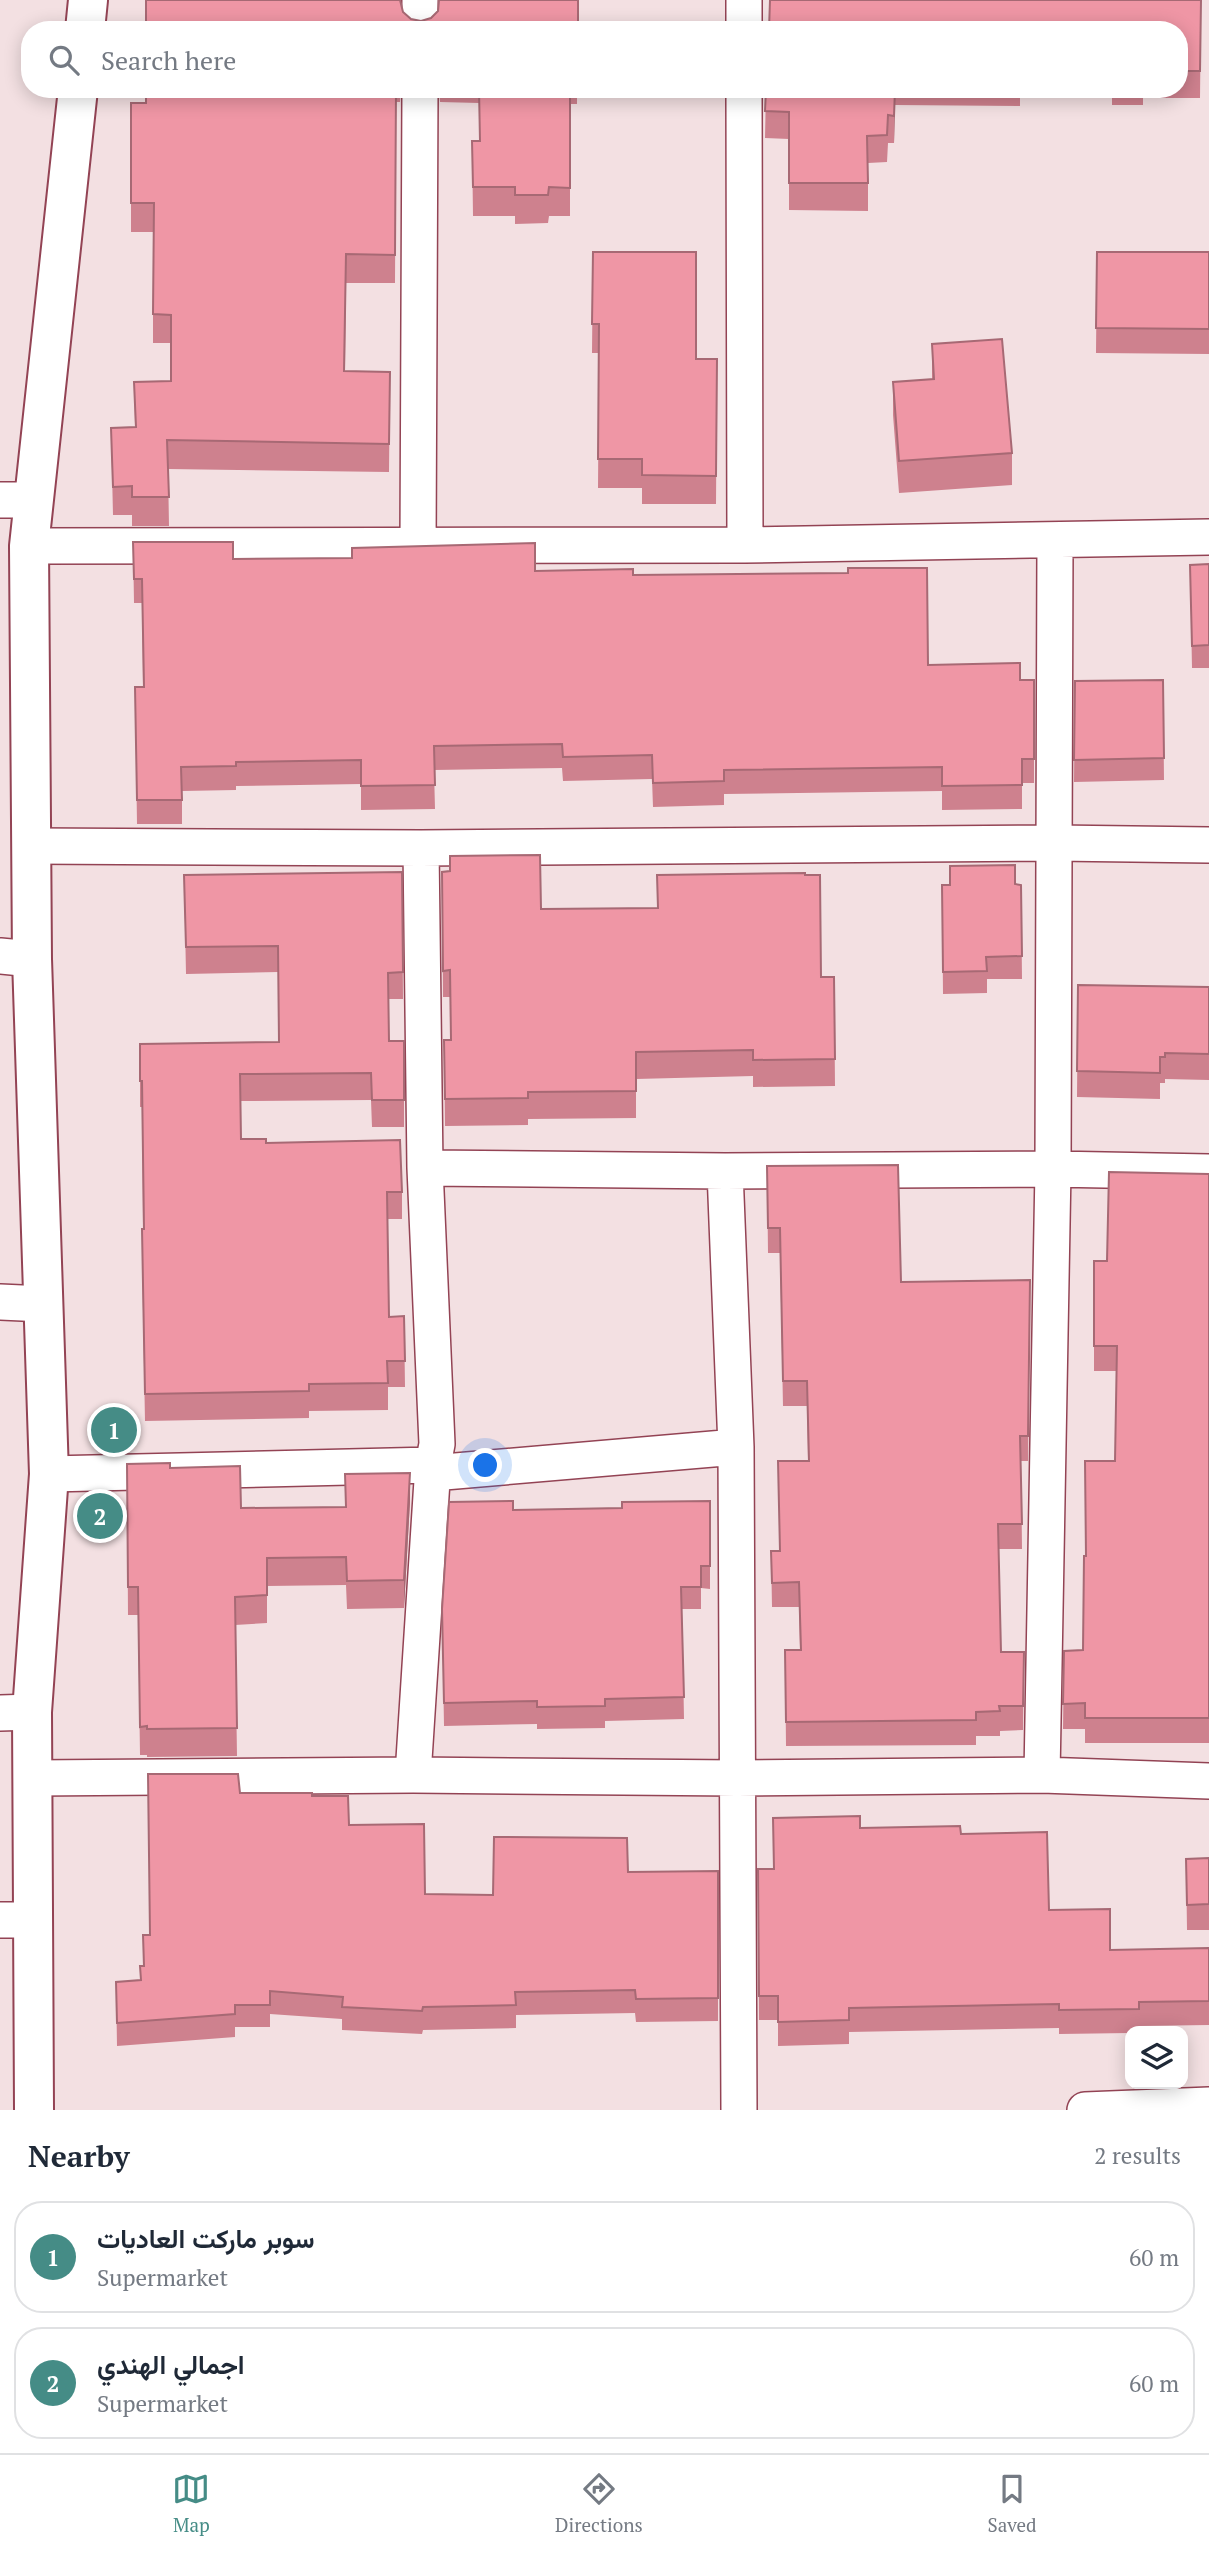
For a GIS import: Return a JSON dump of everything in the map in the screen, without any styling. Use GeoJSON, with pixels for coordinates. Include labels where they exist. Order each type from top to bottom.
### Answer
{"type":"FeatureCollection","features":[{"type":"Feature","properties":{"kind":"street"},"geometry":{"type":"LineString","coordinates":[[86,21],[88,0]]}},
{"type":"Feature","properties":{"kind":"street"},"geometry":{"type":"LineString","coordinates":[[420,0],[420,21]]}},
{"type":"Feature","properties":{"kind":"street"},"geometry":{"type":"LineString","coordinates":[[744,0],[744,21]]}},
{"type":"Feature","properties":{"kind":"street"},"geometry":{"type":"LineString","coordinates":[[34,2110],[16,1920],[33,1777],[16,1712],[49,1474],[44,1304],[16,958],[31,846],[29,546],[16,500],[77,98]]}},
{"type":"Feature","properties":{"kind":"street"},"geometry":{"type":"LineString","coordinates":[[418,547],[420,98]]}},
{"type":"Feature","properties":{"kind":"street"},"geometry":{"type":"LineString","coordinates":[[744,98],[745,545]]}},
{"type":"Feature","properties":{"kind":"street"},"geometry":{"type":"LineString","coordinates":[[29,546],[745,545],[1209,537]]}},
{"type":"Feature","properties":{"kind":"street"},"geometry":{"type":"LineString","coordinates":[[1042,1775],[1053,1169],[1055,541]]}},
{"type":"Feature","properties":{"kind":"street"},"geometry":{"type":"LineString","coordinates":[[31,846],[421,848],[1055,843],[1209,845]]}},
{"type":"Feature","properties":{"kind":"street"},"geometry":{"type":"LineString","coordinates":[[413,1775],[433,1465],[437,1444],[425,1168],[421,848]]}},
{"type":"Feature","properties":{"kind":"street"},"geometry":{"type":"LineString","coordinates":[[425,1168],[725,1171],[1053,1169],[1209,1172]]}},
{"type":"Feature","properties":{"kind":"street"},"geometry":{"type":"LineString","coordinates":[[725,1171],[736,1447],[739,2110]]}},
{"type":"Feature","properties":{"kind":"street"},"geometry":{"type":"LineString","coordinates":[[0,1302],[44,1304]]}},
{"type":"Feature","properties":{"kind":"street"},"geometry":{"type":"LineString","coordinates":[[49,1474],[433,1465],[444,1472],[736,1447]]}},
{"type":"Feature","properties":{"kind":"street"},"geometry":{"type":"LineString","coordinates":[[33,1777],[413,1775],[737,1779],[1042,1775],[1209,1781]]}},
{"type":"Feature","properties":{"kind":"street"},"geometry":{"type":"LineString","coordinates":[[1085,2110],[1209,2105]]}},
{"type":"Feature","properties":{"kind":"building"},"geometry":{"type":"Polygon","coordinates":[[[146,0],[400,0],[403,12],[411,19],[421,21],[146,21],[146,0]]]}},
{"type":"Feature","properties":{"kind":"building"},"geometry":{"type":"Polygon","coordinates":[[[439,0],[578,0],[578,21],[421,21],[431,18],[438,11],[439,0]]]}},
{"type":"Feature","properties":{"kind":"building"},"geometry":{"type":"Polygon","coordinates":[[[770,0],[1201,0],[1200,71],[1188,71],[1188,21],[769,21],[770,0]]]}},
{"type":"Feature","properties":{"kind":"building"},"geometry":{"type":"Polygon","coordinates":[[[146,98],[396,98],[395,255],[346,254],[344,371],[390,372],[389,444],[167,440],[169,497],[132,497],[132,486],[113,487],[111,428],[136,427],[134,382],[171,381],[171,315],[153,314],[154,203],[131,203],[131,103],[146,103],[146,98]]]}},
{"type":"Feature","properties":{"kind":"building"},"geometry":{"type":"Polygon","coordinates":[[[479,98],[570,98],[570,188],[549,187],[548,195],[515,195],[515,187],[473,187],[472,141],[480,141],[479,98]]]}},
{"type":"Feature","properties":{"kind":"building"},"geometry":{"type":"Polygon","coordinates":[[[766,98],[895,98],[894,116],[888,115],[887,135],[867,136],[868,183],[789,183],[789,112],[765,111],[766,98]]]}},
{"type":"Feature","properties":{"kind":"building"},"geometry":{"type":"Polygon","coordinates":[[[593,252],[696,252],[696,359],[717,359],[716,476],[642,475],[642,459],[598,459],[599,324],[592,324],[593,252]]]}},
{"type":"Feature","properties":{"kind":"building"},"geometry":{"type":"Polygon","coordinates":[[[1097,252],[1209,252],[1209,329],[1096,328],[1097,252]]]}},
{"type":"Feature","properties":{"kind":"building"},"geometry":{"type":"Polygon","coordinates":[[[1002,339],[1012,453],[899,461],[893,382],[934,379],[932,344],[1002,339]]]}},
{"type":"Feature","properties":{"kind":"building"},"geometry":{"type":"Polygon","coordinates":[[[133,542],[233,542],[233,559],[352,558],[352,548],[535,543],[535,571],[633,569],[633,575],[848,573],[848,568],[927,568],[928,665],[1020,663],[1020,680],[1034,680],[1034,759],[1022,759],[1022,785],[942,786],[942,767],[724,770],[724,781],[653,783],[652,755],[563,757],[562,744],[434,746],[435,785],[361,786],[361,760],[236,762],[236,766],[181,767],[182,800],[137,800],[135,687],[144,687],[142,579],[134,579],[133,542]]]}},
{"type":"Feature","properties":{"kind":"building"},"geometry":{"type":"Polygon","coordinates":[[[1209,564],[1209,645],[1192,646],[1190,565],[1209,564]]]}},
{"type":"Feature","properties":{"kind":"building"},"geometry":{"type":"Polygon","coordinates":[[[1163,680],[1164,758],[1074,760],[1075,681],[1163,680]]]}},
{"type":"Feature","properties":{"kind":"building"},"geometry":{"type":"Polygon","coordinates":[[[540,855],[541,909],[658,908],[657,875],[820,875],[821,977],[834,977],[835,1059],[753,1060],[753,1050],[636,1052],[636,1091],[528,1092],[528,1098],[445,1099],[444,1040],[451,1040],[450,970],[443,971],[442,872],[450,871],[450,856],[540,855]]]}},
{"type":"Feature","properties":{"kind":"building"},"geometry":{"type":"Polygon","coordinates":[[[1015,865],[1015,884],[1021,885],[1022,956],[986,957],[987,971],[943,972],[942,885],[950,885],[950,866],[1015,865]]]}},
{"type":"Feature","properties":{"kind":"building"},"geometry":{"type":"Polygon","coordinates":[[[402,872],[403,972],[388,973],[389,1041],[404,1041],[404,1100],[372,1100],[371,1073],[240,1074],[241,1139],[266,1139],[266,1143],[400,1140],[402,1192],[387,1192],[389,1317],[404,1316],[405,1361],[387,1361],[388,1383],[309,1384],[309,1391],[145,1394],[140,1044],[279,1042],[278,946],[186,947],[184,875],[402,872]]]}},
{"type":"Feature","properties":{"kind":"building"},"geometry":{"type":"Polygon","coordinates":[[[1078,985],[1209,987],[1209,1054],[1165,1053],[1165,1057],[1160,1057],[1160,1073],[1077,1071],[1078,985]]]}},
{"type":"Feature","properties":{"kind":"building"},"geometry":{"type":"Polygon","coordinates":[[[898,1165],[901,1282],[1030,1280],[1028,1436],[1020,1436],[1022,1524],[998,1524],[1001,1652],[1024,1652],[1023,1706],[999,1706],[1000,1711],[976,1712],[976,1720],[786,1722],[785,1650],[801,1650],[799,1582],[772,1583],[771,1551],[780,1551],[778,1461],[809,1461],[807,1381],[783,1381],[780,1228],[768,1228],[767,1166],[898,1165]]]}},
{"type":"Feature","properties":{"kind":"building"},"geometry":{"type":"Polygon","coordinates":[[[1109,1172],[1209,1174],[1209,1718],[1085,1718],[1085,1703],[1063,1704],[1064,1651],[1083,1650],[1085,1461],[1115,1461],[1117,1346],[1094,1346],[1094,1261],[1107,1261],[1109,1172]]]}},
{"type":"Feature","properties":{"kind":"building"},"geometry":{"type":"Polygon","coordinates":[[[170,1463],[170,1468],[240,1466],[241,1508],[346,1507],[345,1474],[410,1473],[404,1580],[347,1581],[346,1557],[267,1558],[267,1595],[235,1597],[237,1728],[140,1727],[138,1587],[128,1587],[127,1464],[170,1463]]]}},
{"type":"Feature","properties":{"kind":"building"},"geometry":{"type":"Polygon","coordinates":[[[513,1501],[513,1510],[622,1508],[622,1502],[710,1501],[710,1566],[701,1566],[701,1587],[681,1587],[684,1697],[605,1699],[605,1706],[537,1707],[537,1701],[444,1703],[442,1609],[449,1502],[513,1501]]]}},
{"type":"Feature","properties":{"kind":"building"},"geometry":{"type":"Polygon","coordinates":[[[148,1774],[238,1774],[240,1793],[348,1796],[349,1825],[424,1824],[425,1894],[493,1895],[494,1837],[627,1838],[628,1872],[718,1871],[718,1998],[636,1999],[635,1990],[515,1992],[516,2005],[423,2007],[422,2011],[342,2007],[343,1997],[270,1991],[270,2005],[235,2005],[235,2014],[117,2023],[116,1982],[141,1980],[140,1966],[144,1966],[143,1935],[150,1935],[148,1774]]]}},
{"type":"Feature","properties":{"kind":"building"},"geometry":{"type":"Polygon","coordinates":[[[860,1816],[860,1828],[960,1826],[961,1834],[1047,1832],[1049,1910],[1110,1909],[1110,1950],[1209,1948],[1209,2001],[1139,2002],[1139,2009],[1059,2010],[1059,2004],[849,2008],[849,2020],[778,2022],[778,1996],[759,1996],[758,1869],[774,1869],[773,1818],[860,1816]]]}},
{"type":"Feature","properties":{"kind":"building"},"geometry":{"type":"Polygon","coordinates":[[[1209,1858],[1209,1904],[1187,1905],[1186,1859],[1209,1858]]]}},
{"type":"Feature","properties":{"kind":"place","name":"سوبر ماركت العاديات"},"geometry":{"type":"Point","coordinates":[114,1430]}},
{"type":"Feature","properties":{"kind":"place","name":"اجمالي الهندي"},"geometry":{"type":"Point","coordinates":[100,1516]}}]}
